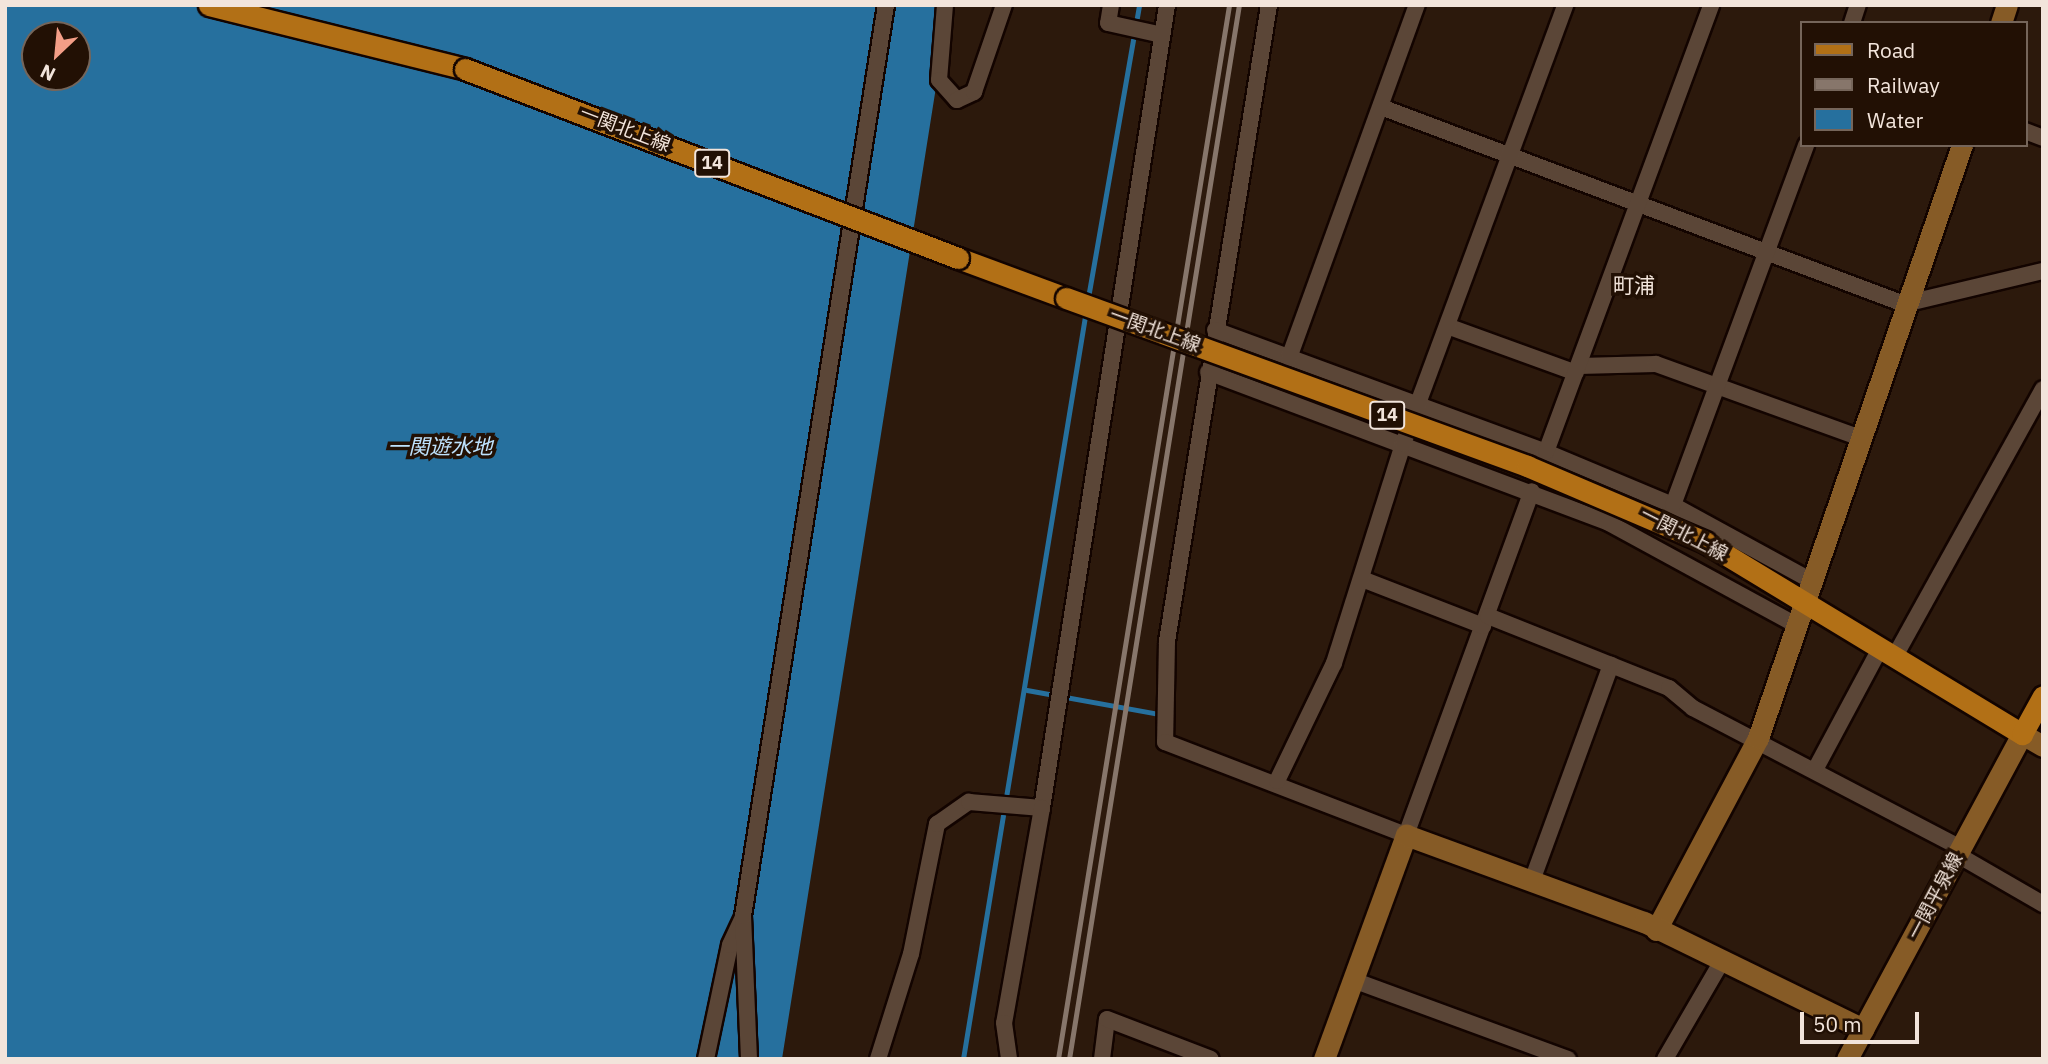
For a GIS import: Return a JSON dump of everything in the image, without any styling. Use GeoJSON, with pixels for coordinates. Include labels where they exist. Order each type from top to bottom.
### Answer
{"type":"FeatureCollection","features":[{"type":"Feature","properties":{"kind":"main road","name":"一関北上線"},"geometry":{"type":"LineString","coordinates":[[209,5],[464,69],[958,258],[1527,466],[1705,542],[2022,734]]}},
{"type":"Feature","properties":{"kind":"main road"},"geometry":{"type":"LineString","coordinates":[[2022,734],[2043,696]]}},
{"type":"Feature","properties":{"kind":"street"},"geometry":{"type":"LineString","coordinates":[[748,1059],[743,916],[886,5]]}},
{"type":"Feature","properties":{"kind":"street"},"geometry":{"type":"LineString","coordinates":[[945,5],[939,80],[957,100],[974,92],[1004,5]]}},
{"type":"Feature","properties":{"kind":"street"},"geometry":{"type":"LineString","coordinates":[[1111,5],[1108,23],[1156,34]]}},
{"type":"Feature","properties":{"kind":"street"},"geometry":{"type":"LineString","coordinates":[[998,1059],[1042,808],[1156,34],[1167,5]]}},
{"type":"Feature","properties":{"kind":"street"},"geometry":{"type":"LineString","coordinates":[[1269,5],[1208,372],[1167,641],[1165,742],[1278,781],[1406,835],[1532,878],[1656,930],[1863,1029]]}},
{"type":"Feature","properties":{"kind":"street"},"geometry":{"type":"LineString","coordinates":[[1289,358],[1416,8],[1398,5]]}},
{"type":"Feature","properties":{"kind":"street"},"geometry":{"type":"LineString","coordinates":[[1278,781],[1334,663],[1403,444],[1565,5]]}},
{"type":"Feature","properties":{"kind":"street"},"geometry":{"type":"LineString","coordinates":[[1546,452],[1711,5]]}},
{"type":"Feature","properties":{"kind":"street"},"geometry":{"type":"LineString","coordinates":[[1381,107],[1904,304],[2043,271]]}},
{"type":"Feature","properties":{"kind":"street"},"geometry":{"type":"LineString","coordinates":[[1673,505],[1805,147]]}},
{"type":"Feature","properties":{"kind":"street"},"geometry":{"type":"LineString","coordinates":[[1656,930],[1758,738],[1904,304],[1961,147]]}},
{"type":"Feature","properties":{"kind":"street"},"geometry":{"type":"LineString","coordinates":[[1447,326],[1577,370],[1656,364],[1860,438]]}},
{"type":"Feature","properties":{"kind":"street"},"geometry":{"type":"LineString","coordinates":[[1215,331],[1546,452],[1673,505],[1810,580]]}},
{"type":"Feature","properties":{"kind":"street"},"geometry":{"type":"LineString","coordinates":[[1208,372],[1532,491],[1686,560],[1796,625]]}},
{"type":"Feature","properties":{"kind":"street"},"geometry":{"type":"LineString","coordinates":[[1816,768],[1888,652],[2043,389]]}},
{"type":"Feature","properties":{"kind":"street"},"geometry":{"type":"LineString","coordinates":[[1324,1059],[1532,491]]}},
{"type":"Feature","properties":{"kind":"street"},"geometry":{"type":"LineString","coordinates":[[1362,579],[1611,665],[1669,688],[1693,708],[1816,768],[2043,904]]}},
{"type":"Feature","properties":{"kind":"street"},"geometry":{"type":"LineString","coordinates":[[1532,878],[1611,665]]}},
{"type":"Feature","properties":{"kind":"street"},"geometry":{"type":"LineString","coordinates":[[2022,734],[2043,746]]}},
{"type":"Feature","properties":{"kind":"street","name":"一関平泉線"},"geometry":{"type":"LineString","coordinates":[[1847,1059],[2022,734]]}},
{"type":"Feature","properties":{"kind":"street"},"geometry":{"type":"LineString","coordinates":[[878,1059],[911,954],[937,824],[956,806],[992,803],[1042,808]]}},
{"type":"Feature","properties":{"kind":"street"},"geometry":{"type":"LineString","coordinates":[[706,1059],[730,944],[743,916]]}},
{"type":"Feature","properties":{"kind":"street"},"geometry":{"type":"LineString","coordinates":[[1665,1059],[1722,961]]}},
{"type":"Feature","properties":{"kind":"street"},"geometry":{"type":"LineString","coordinates":[[1353,979],[1568,1059]]}},
{"type":"Feature","properties":{"kind":"street"},"geometry":{"type":"LineString","coordinates":[[1102,1059],[1107,1019],[1211,1059]]}},
{"type":"Feature","properties":{"kind":"street"},"geometry":{"type":"LineString","coordinates":[[1004,1023],[1009,1059]]}},
{"type":"Feature","properties":{"kind":"water","name":"一関遊水地"},"geometry":{"type":"Polygon","coordinates":[[[5,5],[949,5],[782,1059],[5,1059],[5,5]]]}},
{"type":"Feature","properties":{"kind":"waterway"},"geometry":{"type":"LineString","coordinates":[[1088,298],[1139,5]]}},
{"type":"Feature","properties":{"kind":"waterway"},"geometry":{"type":"LineString","coordinates":[[963,1059],[1086,310]]}},
{"type":"Feature","properties":{"kind":"waterway"},"geometry":{"type":"LineString","coordinates":[[1027,690],[1154,713]]}},
{"type":"Feature","properties":{"kind":"railway"},"geometry":{"type":"LineString","coordinates":[[1058,1059],[1229,5]]}},
{"type":"Feature","properties":{"kind":"railway"},"geometry":{"type":"LineString","coordinates":[[1069,1059],[1239,5]]}},
{"type":"Feature","properties":{"kind":"district","name":"町浦"},"geometry":{"type":"Point","coordinates":[1634,285]}}]}
